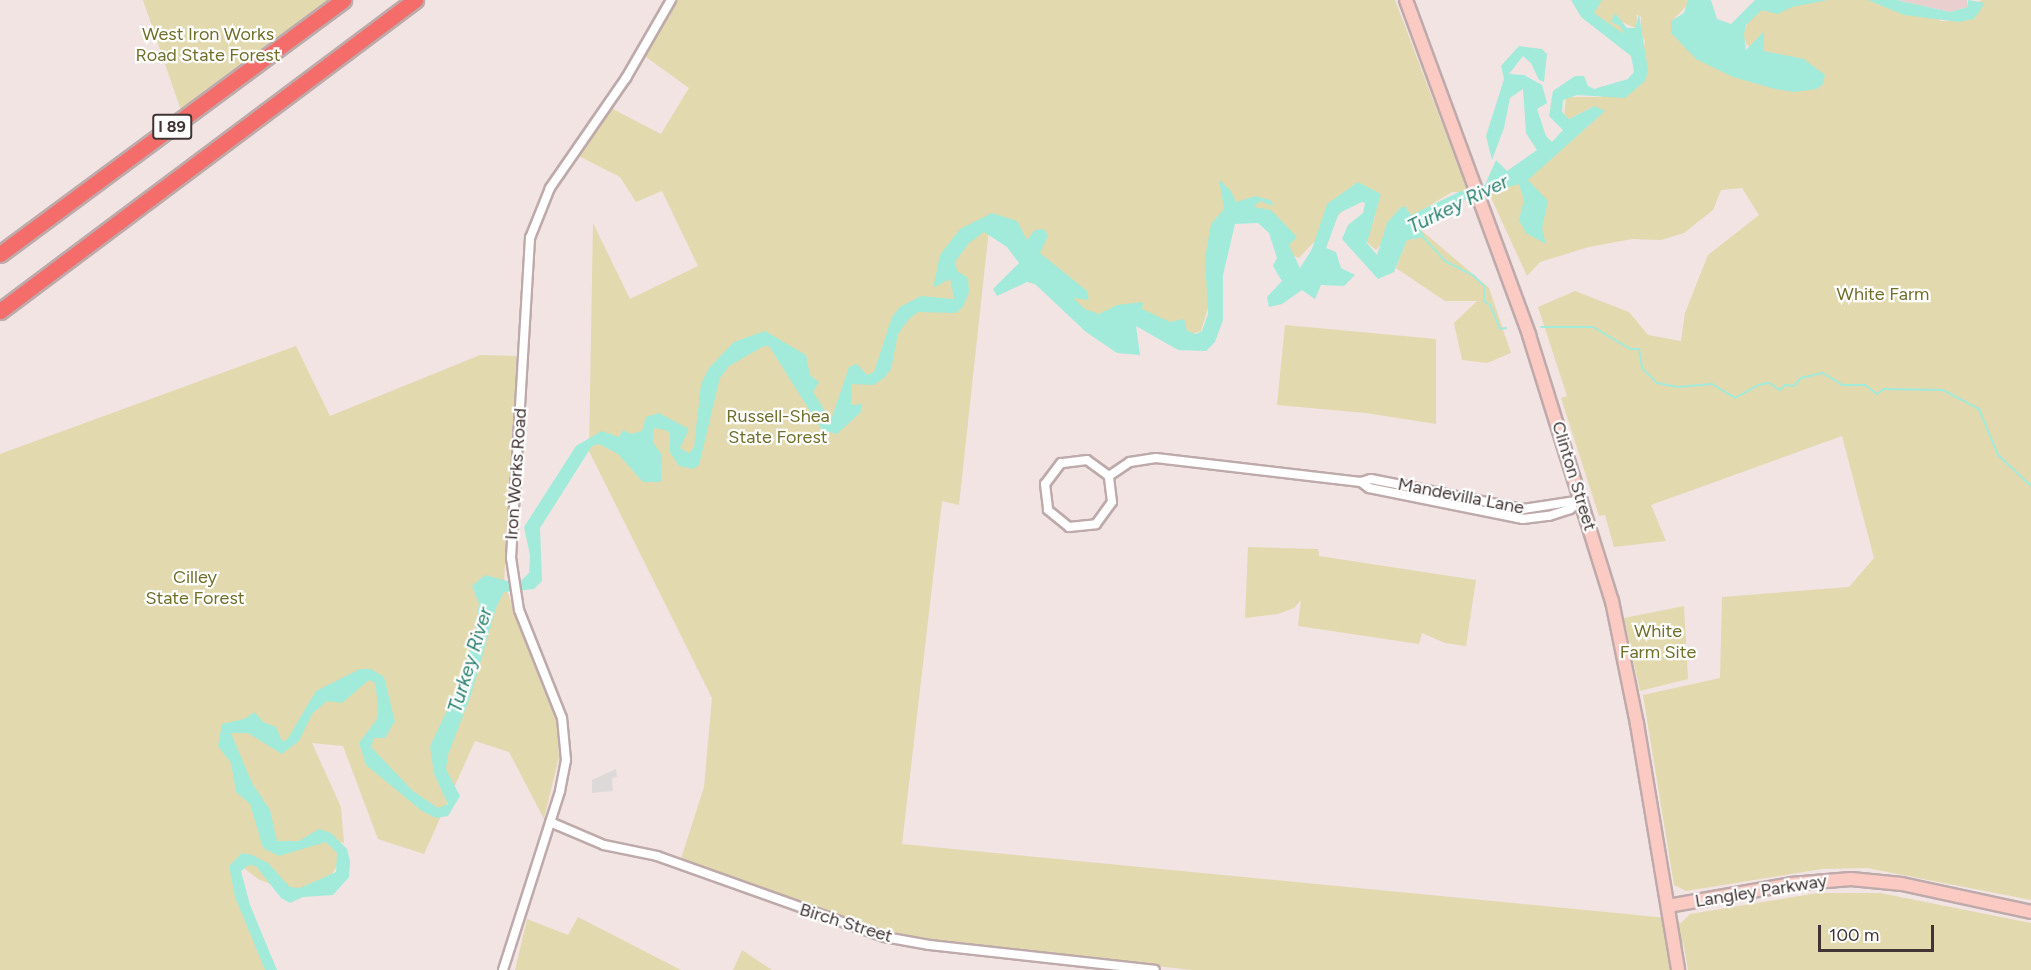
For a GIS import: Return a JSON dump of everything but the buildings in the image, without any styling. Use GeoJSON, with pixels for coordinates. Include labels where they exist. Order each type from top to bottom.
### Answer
{"type":"FeatureCollection","features":[{"type":"Feature","properties":{"kind":"highway","name":"I 89"},"geometry":{"type":"LineString","coordinates":[[0,254],[343,0]]}},
{"type":"Feature","properties":{"kind":"highway","name":"I 89"},"geometry":{"type":"LineString","coordinates":[[0,311],[416,0]]}},
{"type":"Feature","properties":{"kind":"main road","name":"Clinton Street"},"geometry":{"type":"LineString","coordinates":[[1406,0],[1475,183],[1582,500],[1624,654],[1678,970]]}},
{"type":"Feature","properties":{"kind":"main road","name":"Langley Parkway"},"geometry":{"type":"LineString","coordinates":[[1668,906],[1791,884],[1851,879],[1902,884],[2031,912]]}},
{"type":"Feature","properties":{"kind":"street","name":"Iron Works Road"},"geometry":{"type":"LineString","coordinates":[[503,970],[565,770],[565,729],[516,598],[512,575],[525,273],[532,230],[550,188],[626,78],[671,0]]}},
{"type":"Feature","properties":{"kind":"street","name":"Mandevilla Lane"},"geometry":{"type":"LineString","coordinates":[[1108,476],[1130,462],[1156,458],[1360,482],[1369,488],[1419,492],[1494,508],[1522,519],[1540,518],[1570,509],[1582,500]]}},
{"type":"Feature","properties":{"kind":"street"},"geometry":{"type":"LineString","coordinates":[[1087,460],[1108,476],[1112,502],[1096,524],[1069,528],[1048,510],[1045,484],[1061,463],[1087,460]]}},
{"type":"Feature","properties":{"kind":"street","name":"Birch Street"},"geometry":{"type":"LineString","coordinates":[[550,822],[604,844],[657,856],[885,937],[1155,970]]}},
{"type":"Feature","properties":{"kind":"shaded area"},"geometry":{"type":"Polygon","coordinates":[[[1897,0],[1967,0],[1968,7],[1950,12],[1897,0]]]}},
{"type":"Feature","properties":{"kind":"shaded area"},"geometry":{"type":"Polygon","coordinates":[[[616,769],[617,777],[612,778],[613,791],[592,793],[592,780],[616,769]]]}},
{"type":"Feature","properties":{"kind":"green space","name":"West Iron Works Road State Forest"},"geometry":{"type":"Polygon","coordinates":[[[143,0],[347,0],[184,119],[143,0]]]}},
{"type":"Feature","properties":{"kind":"green space","name":"Russell-Shea State Forest"},"geometry":{"type":"Polygon","coordinates":[[[667,0],[1395,0],[1468,192],[1452,192],[1396,226],[1376,250],[1366,241],[1375,217],[1363,199],[1351,202],[1299,258],[1289,254],[1283,234],[1246,211],[1209,249],[1208,308],[1201,331],[1192,334],[1096,319],[989,229],[959,505],[942,501],[902,844],[1678,919],[1680,924],[1690,914],[1818,893],[1880,893],[2031,923],[2031,970],[1688,970],[1683,941],[1682,970],[1192,970],[899,937],[680,862],[704,787],[712,698],[589,451],[593,223],[630,299],[698,266],[662,191],[636,202],[620,177],[571,152],[603,104],[661,134],[689,88],[639,52],[667,0]]]}},
{"type":"Feature","properties":{"kind":"green space","name":"White Farm"},"geometry":{"type":"Polygon","coordinates":[[[1586,0],[1692,0],[1673,20],[1671,34],[1765,55],[1747,45],[1743,34],[1754,9],[1823,0],[1872,0],[1931,13],[1941,21],[1955,21],[1981,0],[2031,0],[2031,900],[1867,868],[1822,869],[1686,891],[1674,885],[1643,695],[1720,678],[1722,597],[1849,587],[1874,558],[1842,436],[1651,505],[1666,541],[1614,547],[1605,515],[1599,516],[1561,398],[1567,396],[1538,307],[1575,291],[1629,312],[1648,335],[1681,341],[1685,313],[1708,255],[1759,215],[1742,188],[1721,190],[1713,210],[1684,233],[1661,240],[1632,239],[1589,247],[1540,262],[1527,276],[1488,191],[1528,179],[1595,120],[1595,106],[1569,119],[1564,117],[1566,97],[1600,97],[1639,81],[1645,41],[1640,34],[1641,17],[1637,15],[1636,28],[1619,21],[1630,41],[1594,17],[1586,0]]]}},
{"type":"Feature","properties":{"kind":"green space"},"geometry":{"type":"Polygon","coordinates":[[[1420,229],[1489,288],[1511,353],[1487,363],[1462,360],[1454,323],[1477,301],[1445,301],[1396,268],[1407,239],[1424,237],[1420,229]]]}},
{"type":"Feature","properties":{"kind":"green space"},"geometry":{"type":"Polygon","coordinates":[[[1285,325],[1436,339],[1436,424],[1366,413],[1277,405],[1285,325]]]}},
{"type":"Feature","properties":{"kind":"green space","name":"Cilley State Forest"},"geometry":{"type":"Polygon","coordinates":[[[296,346],[330,416],[480,355],[517,356],[504,584],[557,719],[559,757],[544,819],[509,752],[475,741],[424,854],[378,839],[343,746],[312,743],[341,807],[344,843],[332,839],[343,857],[328,880],[307,891],[283,889],[258,879],[235,861],[267,970],[0,970],[0,454],[296,346]]]}},
{"type":"Feature","properties":{"kind":"green space"},"geometry":{"type":"Polygon","coordinates":[[[1248,547],[1318,549],[1319,556],[1476,580],[1466,646],[1445,643],[1422,633],[1419,644],[1298,626],[1301,600],[1294,608],[1278,614],[1245,618],[1248,547]]]}},
{"type":"Feature","properties":{"kind":"green space","name":"White Farm Site"},"geometry":{"type":"Polygon","coordinates":[[[1684,606],[1688,679],[1640,691],[1624,618],[1684,606]]]}},
{"type":"Feature","properties":{"kind":"green space"},"geometry":{"type":"Polygon","coordinates":[[[578,917],[681,970],[515,970],[527,919],[568,935],[578,917]]]}},
{"type":"Feature","properties":{"kind":"green space"},"geometry":{"type":"Polygon","coordinates":[[[742,950],[772,970],[733,970],[742,950]]]}},
{"type":"Feature","properties":{"kind":"water","name":"Turkey River"},"geometry":{"type":"Polygon","coordinates":[[[1571,0],[1602,0],[1594,13],[1624,34],[1620,26],[1611,22],[1615,13],[1627,28],[1635,28],[1639,14],[1648,71],[1645,81],[1625,98],[1577,95],[1563,100],[1562,112],[1569,119],[1595,106],[1605,111],[1528,180],[1548,201],[1542,229],[1546,244],[1526,233],[1519,220],[1524,200],[1519,184],[1464,200],[1435,223],[1420,229],[1425,237],[1407,240],[1394,272],[1378,279],[1342,239],[1348,225],[1363,213],[1365,203],[1362,202],[1339,213],[1326,248],[1336,252],[1341,268],[1355,275],[1344,286],[1321,285],[1315,299],[1302,290],[1282,304],[1269,307],[1267,297],[1282,281],[1273,266],[1277,258],[1269,233],[1258,223],[1235,224],[1223,275],[1223,320],[1215,342],[1206,351],[1178,350],[1136,326],[1140,355],[1117,353],[1086,332],[1035,284],[1027,282],[997,296],[993,289],[1019,263],[1007,247],[984,232],[969,243],[955,262],[957,271],[968,278],[969,292],[963,307],[956,313],[918,312],[909,319],[898,334],[891,369],[885,377],[874,385],[852,384],[851,405],[862,404],[861,412],[837,434],[822,430],[769,346],[764,346],[729,366],[720,378],[699,465],[693,469],[679,466],[670,452],[670,433],[665,430],[654,428],[653,434],[653,442],[662,455],[661,482],[643,482],[618,454],[599,444],[592,446],[540,528],[542,581],[534,589],[504,592],[496,608],[471,695],[448,755],[446,769],[460,796],[448,816],[436,818],[422,811],[366,765],[359,743],[377,719],[378,704],[375,683],[369,680],[342,703],[327,701],[312,714],[299,741],[282,754],[248,733],[231,733],[252,783],[270,810],[277,841],[299,841],[319,829],[331,833],[347,849],[350,861],[349,877],[333,895],[303,897],[290,903],[281,898],[256,866],[249,865],[241,871],[250,905],[277,970],[265,970],[235,897],[229,866],[242,853],[252,855],[268,863],[290,887],[300,888],[336,872],[337,853],[326,842],[279,856],[263,848],[250,804],[236,792],[231,763],[218,746],[222,724],[244,719],[255,712],[263,722],[276,727],[282,741],[287,740],[316,691],[360,669],[371,669],[384,677],[395,721],[385,738],[374,738],[371,747],[413,791],[438,808],[448,804],[434,774],[430,746],[453,698],[472,645],[479,604],[472,586],[485,575],[511,582],[521,581],[529,573],[530,555],[524,527],[576,446],[602,431],[619,437],[623,430],[631,434],[642,431],[646,417],[659,413],[689,429],[680,448],[689,453],[694,447],[701,384],[709,368],[734,342],[765,331],[806,355],[810,375],[819,382],[813,392],[831,420],[849,367],[857,364],[867,375],[874,372],[892,317],[900,307],[921,296],[954,299],[950,279],[933,288],[940,255],[960,229],[992,213],[1017,221],[1027,240],[1035,230],[1044,229],[1048,236],[1040,253],[1087,291],[1089,300],[1073,298],[1085,309],[1099,314],[1117,305],[1143,302],[1142,309],[1170,322],[1184,319],[1187,331],[1196,334],[1202,331],[1208,314],[1205,258],[1211,224],[1224,209],[1219,179],[1231,191],[1236,202],[1256,196],[1272,201],[1273,206],[1260,201],[1254,207],[1271,210],[1297,237],[1289,245],[1300,268],[1312,249],[1327,204],[1358,182],[1381,194],[1367,243],[1377,255],[1387,223],[1400,208],[1405,206],[1411,215],[1461,191],[1485,185],[1496,160],[1507,171],[1537,150],[1526,133],[1523,89],[1510,98],[1504,128],[1492,160],[1486,136],[1504,79],[1501,66],[1519,46],[1542,49],[1547,54],[1544,82],[1539,80],[1531,63],[1523,56],[1509,74],[1524,75],[1542,85],[1547,103],[1537,109],[1546,136],[1552,142],[1563,130],[1549,116],[1553,91],[1575,76],[1584,76],[1588,86],[1594,89],[1628,79],[1634,72],[1631,56],[1581,17],[1571,0]]]}},
{"type":"Feature","properties":{"kind":"water"},"geometry":{"type":"Polygon","coordinates":[[[1688,0],[1711,0],[1717,19],[1731,24],[1755,0],[1828,0],[1792,7],[1778,14],[1762,10],[1746,25],[1744,34],[1746,50],[1764,31],[1764,51],[1804,59],[1825,75],[1823,84],[1817,89],[1794,92],[1775,89],[1733,77],[1696,59],[1671,33],[1671,21],[1684,13],[1688,0]]]}},
{"type":"Feature","properties":{"kind":"water"},"geometry":{"type":"Polygon","coordinates":[[[1868,0],[1897,0],[1950,12],[1968,7],[1968,0],[1985,3],[1974,19],[1959,22],[1904,15],[1868,0]]]}},
{"type":"Feature","properties":{"kind":"waterway","name":"Turkey River"},"geometry":{"type":"LineString","coordinates":[[1422,236],[1445,261],[1473,275],[1484,286],[1484,301],[1490,305],[1500,329],[1506,328]]}},
{"type":"Feature","properties":{"kind":"waterway"},"geometry":{"type":"LineString","coordinates":[[1541,327],[1593,327],[1630,349],[1639,349],[1642,368],[1657,383],[1678,387],[1712,384],[1735,398],[1758,385],[1769,383],[1780,390],[1785,385],[1794,386],[1801,378],[1823,373],[1842,385],[1865,385],[1877,394],[1884,389],[1943,390],[1979,409],[1998,455],[2031,486]]}}]}
